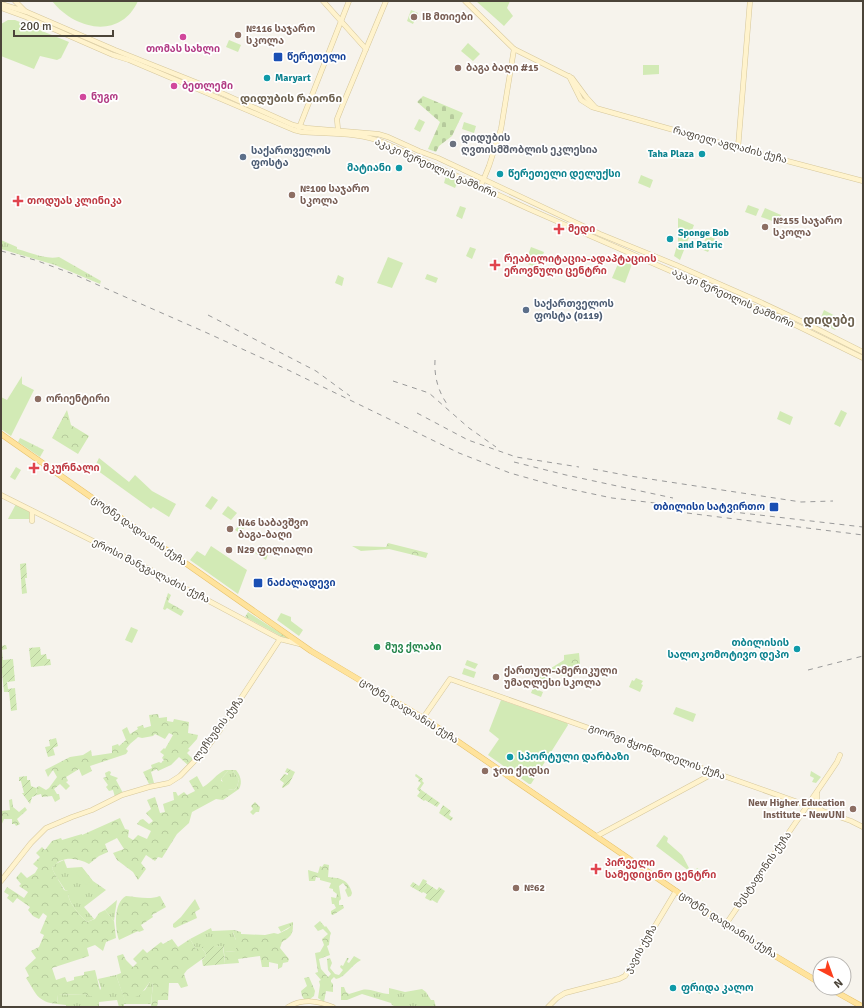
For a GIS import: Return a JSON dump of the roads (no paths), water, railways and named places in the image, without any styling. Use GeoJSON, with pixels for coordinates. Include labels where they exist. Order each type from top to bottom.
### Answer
{"type":"FeatureCollection","features":[{"type":"Feature","properties":{"kind":"main road","name":"ცოტნე დადიანის ქუჩა"},"geometry":{"type":"LineString","coordinates":[[1,434],[302,645],[336,667],[423,718],[676,891],[812,978]]}},
{"type":"Feature","properties":{"kind":"main road"},"geometry":{"type":"LineString","coordinates":[[843,996],[863,1007]]}},
{"type":"Feature","properties":{"kind":"street","name":"აკაკი წერეთლის გამზირი"},"geometry":{"type":"LineString","coordinates":[[15,1],[27,12]]}},
{"type":"Feature","properties":{"kind":"street"},"geometry":{"type":"LineString","coordinates":[[323,1],[366,49]]}},
{"type":"Feature","properties":{"kind":"street"},"geometry":{"type":"LineString","coordinates":[[299,129],[349,1]]}},
{"type":"Feature","properties":{"kind":"street"},"geometry":{"type":"LineString","coordinates":[[338,130],[337,120],[386,1]]}},
{"type":"Feature","properties":{"kind":"street","name":"რაფიელ აგლაძის ქუჩა"},"geometry":{"type":"LineString","coordinates":[[465,1],[514,49],[569,76],[581,100],[586,104],[738,148],[863,181]]}},
{"type":"Feature","properties":{"kind":"street"},"geometry":{"type":"LineString","coordinates":[[738,148],[750,1]]}},
{"type":"Feature","properties":{"kind":"street","name":"აკაკი წერეთლის გამზირი"},"geometry":{"type":"LineString","coordinates":[[2,5],[27,12],[211,89],[287,122],[299,129],[338,130],[381,134],[434,156],[600,234],[730,288],[863,352]]}},
{"type":"Feature","properties":{"kind":"street","name":"აკაკი წერეთლის გამზირი"},"geometry":{"type":"LineString","coordinates":[[2,5],[299,129],[378,140],[573,229],[756,309],[777,316],[863,358]]}},
{"type":"Feature","properties":{"kind":"street"},"geometry":{"type":"LineString","coordinates":[[481,186],[500,129],[514,49]]}},
{"type":"Feature","properties":{"kind":"street","name":"ეროსი მანჯგალაძის ქუჩა"},"geometry":{"type":"LineString","coordinates":[[1,494],[149,569],[280,639],[302,645]]}},
{"type":"Feature","properties":{"kind":"street"},"geometry":{"type":"LineString","coordinates":[[32,511],[32,520],[40,515]]}},
{"type":"Feature","properties":{"kind":"street"},"geometry":{"type":"LineString","coordinates":[[38,520],[40,515]]}},
{"type":"Feature","properties":{"kind":"street","name":"ლეჩხუმის ქუჩა"},"geometry":{"type":"LineString","coordinates":[[1,881],[28,846],[41,832],[54,824],[92,810],[122,795],[169,783],[180,776],[206,748],[220,730],[280,639]]}},
{"type":"Feature","properties":{"kind":"street","name":"გიორგი ჭყონდიდელის ქუჩა"},"geometry":{"type":"LineString","coordinates":[[423,718],[450,679],[851,821],[863,827]]}},
{"type":"Feature","properties":{"kind":"street","name":"ზესტაფონის ქუჩა"},"geometry":{"type":"LineString","coordinates":[[726,924],[838,762],[840,755]]}},
{"type":"Feature","properties":{"kind":"street"},"geometry":{"type":"LineString","coordinates":[[597,836],[714,773]]}},
{"type":"Feature","properties":{"kind":"street"},"geometry":{"type":"LineString","coordinates":[[817,792],[817,803],[822,811]]}},
{"type":"Feature","properties":{"kind":"street","name":"ჯავის ქუჩა"},"geometry":{"type":"LineString","coordinates":[[548,1007],[556,998],[565,993],[619,980],[625,976],[676,891]]}},
{"type":"Feature","properties":{"kind":"street"},"geometry":{"type":"LineString","coordinates":[[288,1007],[300,1002],[315,1001],[333,1007]]}},
{"type":"Feature","properties":{"kind":"railway"},"geometry":{"type":"LineString","coordinates":[[1,251],[35,260],[73,274],[286,369],[459,453],[510,473],[560,487],[612,498],[863,527]]}},
{"type":"Feature","properties":{"kind":"railway"},"geometry":{"type":"LineString","coordinates":[[208,315],[316,371],[350,396]]}},
{"type":"Feature","properties":{"kind":"railway"},"geometry":{"type":"LineString","coordinates":[[435,360],[437,383],[447,404]]}},
{"type":"Feature","properties":{"kind":"railway"},"geometry":{"type":"LineString","coordinates":[[393,381],[429,393],[469,428],[496,447]]}},
{"type":"Feature","properties":{"kind":"railway"},"geometry":{"type":"LineString","coordinates":[[417,413],[468,440],[516,457],[579,467]]}},
{"type":"Feature","properties":{"kind":"railway"},"geometry":{"type":"LineString","coordinates":[[514,462],[673,498]]}},
{"type":"Feature","properties":{"kind":"railway"},"geometry":{"type":"LineString","coordinates":[[593,469],[801,502],[833,501]]}},
{"type":"Feature","properties":{"kind":"railway"},"geometry":{"type":"LineString","coordinates":[[687,513],[863,535]]}},
{"type":"Feature","properties":{"kind":"railway"},"geometry":{"type":"LineString","coordinates":[[808,670],[863,656]]}},
{"type":"Feature","properties":{"kind":"place","name":"IB მთიები"},"geometry":{"type":"Point","coordinates":[414,17]}},
{"type":"Feature","properties":{"kind":"place","name":"№116 საჯარო სკოლა"},"geometry":{"type":"Point","coordinates":[238,35]}},
{"type":"Feature","properties":{"kind":"place","name":"თომას სახლი"},"geometry":{"type":"Point","coordinates":[183,37]}},
{"type":"Feature","properties":{"kind":"place","name":"წერეთელი"},"geometry":{"type":"Point","coordinates":[278,57]}},
{"type":"Feature","properties":{"kind":"place","name":"ბაგა ბაღი #15"},"geometry":{"type":"Point","coordinates":[458,68]}},
{"type":"Feature","properties":{"kind":"place","name":"Maryart"},"geometry":{"type":"Point","coordinates":[267,78]}},
{"type":"Feature","properties":{"kind":"place","name":"ბეთლემი"},"geometry":{"type":"Point","coordinates":[174,86]}},
{"type":"Feature","properties":{"kind":"place","name":"ნუგო"},"geometry":{"type":"Point","coordinates":[83,97]}},
{"type":"Feature","properties":{"kind":"place","name":"დიდუბის ღვთისმშობლის ეკლესია"},"geometry":{"type":"Point","coordinates":[453,144]}},
{"type":"Feature","properties":{"kind":"place","name":"Taha Plaza"},"geometry":{"type":"Point","coordinates":[702,154]}},
{"type":"Feature","properties":{"kind":"place","name":"საქართველოს ფოსტა"},"geometry":{"type":"Point","coordinates":[243,157]}},
{"type":"Feature","properties":{"kind":"place","name":"მატიანი"},"geometry":{"type":"Point","coordinates":[399,168]}},
{"type":"Feature","properties":{"kind":"place","name":"წერეთელი დელუქსი"},"geometry":{"type":"Point","coordinates":[500,174]}},
{"type":"Feature","properties":{"kind":"place","name":"№100 საჯარო სკოლა"},"geometry":{"type":"Point","coordinates":[292,195]}},
{"type":"Feature","properties":{"kind":"place","name":"თოდუას კლინიკა"},"geometry":{"type":"Point","coordinates":[18,201]}},
{"type":"Feature","properties":{"kind":"place","name":"№155 საჯარო სკოლა"},"geometry":{"type":"Point","coordinates":[765,227]}},
{"type":"Feature","properties":{"kind":"place","name":"მედი"},"geometry":{"type":"Point","coordinates":[559,229]}},
{"type":"Feature","properties":{"kind":"place","name":"Sponge Bob and Patric"},"geometry":{"type":"Point","coordinates":[670,239]}},
{"type":"Feature","properties":{"kind":"place","name":"რეაბილიტაცია-ადაპტაციის ეროვნული ცენტრი"},"geometry":{"type":"Point","coordinates":[495,265]}},
{"type":"Feature","properties":{"kind":"place","name":"საქართველოს ფოსტა (0119)"},"geometry":{"type":"Point","coordinates":[526,310]}},
{"type":"Feature","properties":{"kind":"place","name":"ორიენტირი"},"geometry":{"type":"Point","coordinates":[38,399]}},
{"type":"Feature","properties":{"kind":"place","name":"მკურნალი"},"geometry":{"type":"Point","coordinates":[34,468]}},
{"type":"Feature","properties":{"kind":"place","name":"თბილისი სატვირთო"},"geometry":{"type":"Point","coordinates":[774,507]}},
{"type":"Feature","properties":{"kind":"place","name":"N46 საბავშვო ბაგა-ბაღი"},"geometry":{"type":"Point","coordinates":[230,529]}},
{"type":"Feature","properties":{"kind":"place","name":"N29 ფილიალი"},"geometry":{"type":"Point","coordinates":[229,550]}},
{"type":"Feature","properties":{"kind":"place","name":"ნაძალადევი"},"geometry":{"type":"Point","coordinates":[258,583]}},
{"type":"Feature","properties":{"kind":"place","name":"მუვ ქლაბი"},"geometry":{"type":"Point","coordinates":[377,647]}},
{"type":"Feature","properties":{"kind":"place","name":"თბილისის სალოკომოტივო დეპო"},"geometry":{"type":"Point","coordinates":[797,649]}},
{"type":"Feature","properties":{"kind":"place","name":"ქართულ-ამერიკული უმაღლესი სკოლა"},"geometry":{"type":"Point","coordinates":[496,677]}},
{"type":"Feature","properties":{"kind":"place","name":"სპორტული დარბაზი"},"geometry":{"type":"Point","coordinates":[510,757]}},
{"type":"Feature","properties":{"kind":"place","name":"ჯოი ქიდსი"},"geometry":{"type":"Point","coordinates":[485,771]}},
{"type":"Feature","properties":{"kind":"place","name":"New Higher Education Institute - NewUNI"},"geometry":{"type":"Point","coordinates":[853,809]}},
{"type":"Feature","properties":{"kind":"place","name":"პირველი სამედიცინო ცენტრი"},"geometry":{"type":"Point","coordinates":[596,869]}},
{"type":"Feature","properties":{"kind":"place","name":"№62"},"geometry":{"type":"Point","coordinates":[516,888]}},
{"type":"Feature","properties":{"kind":"place","name":"ფრიდა კალო"},"geometry":{"type":"Point","coordinates":[673,988]}},
{"type":"Feature","properties":{"kind":"district","name":"დიდუბის რაიონი"},"geometry":{"type":"Point","coordinates":[291,98]}},
{"type":"Feature","properties":{"kind":"district","name":"დიდუბე"},"geometry":{"type":"Point","coordinates":[829,320]}}]}
